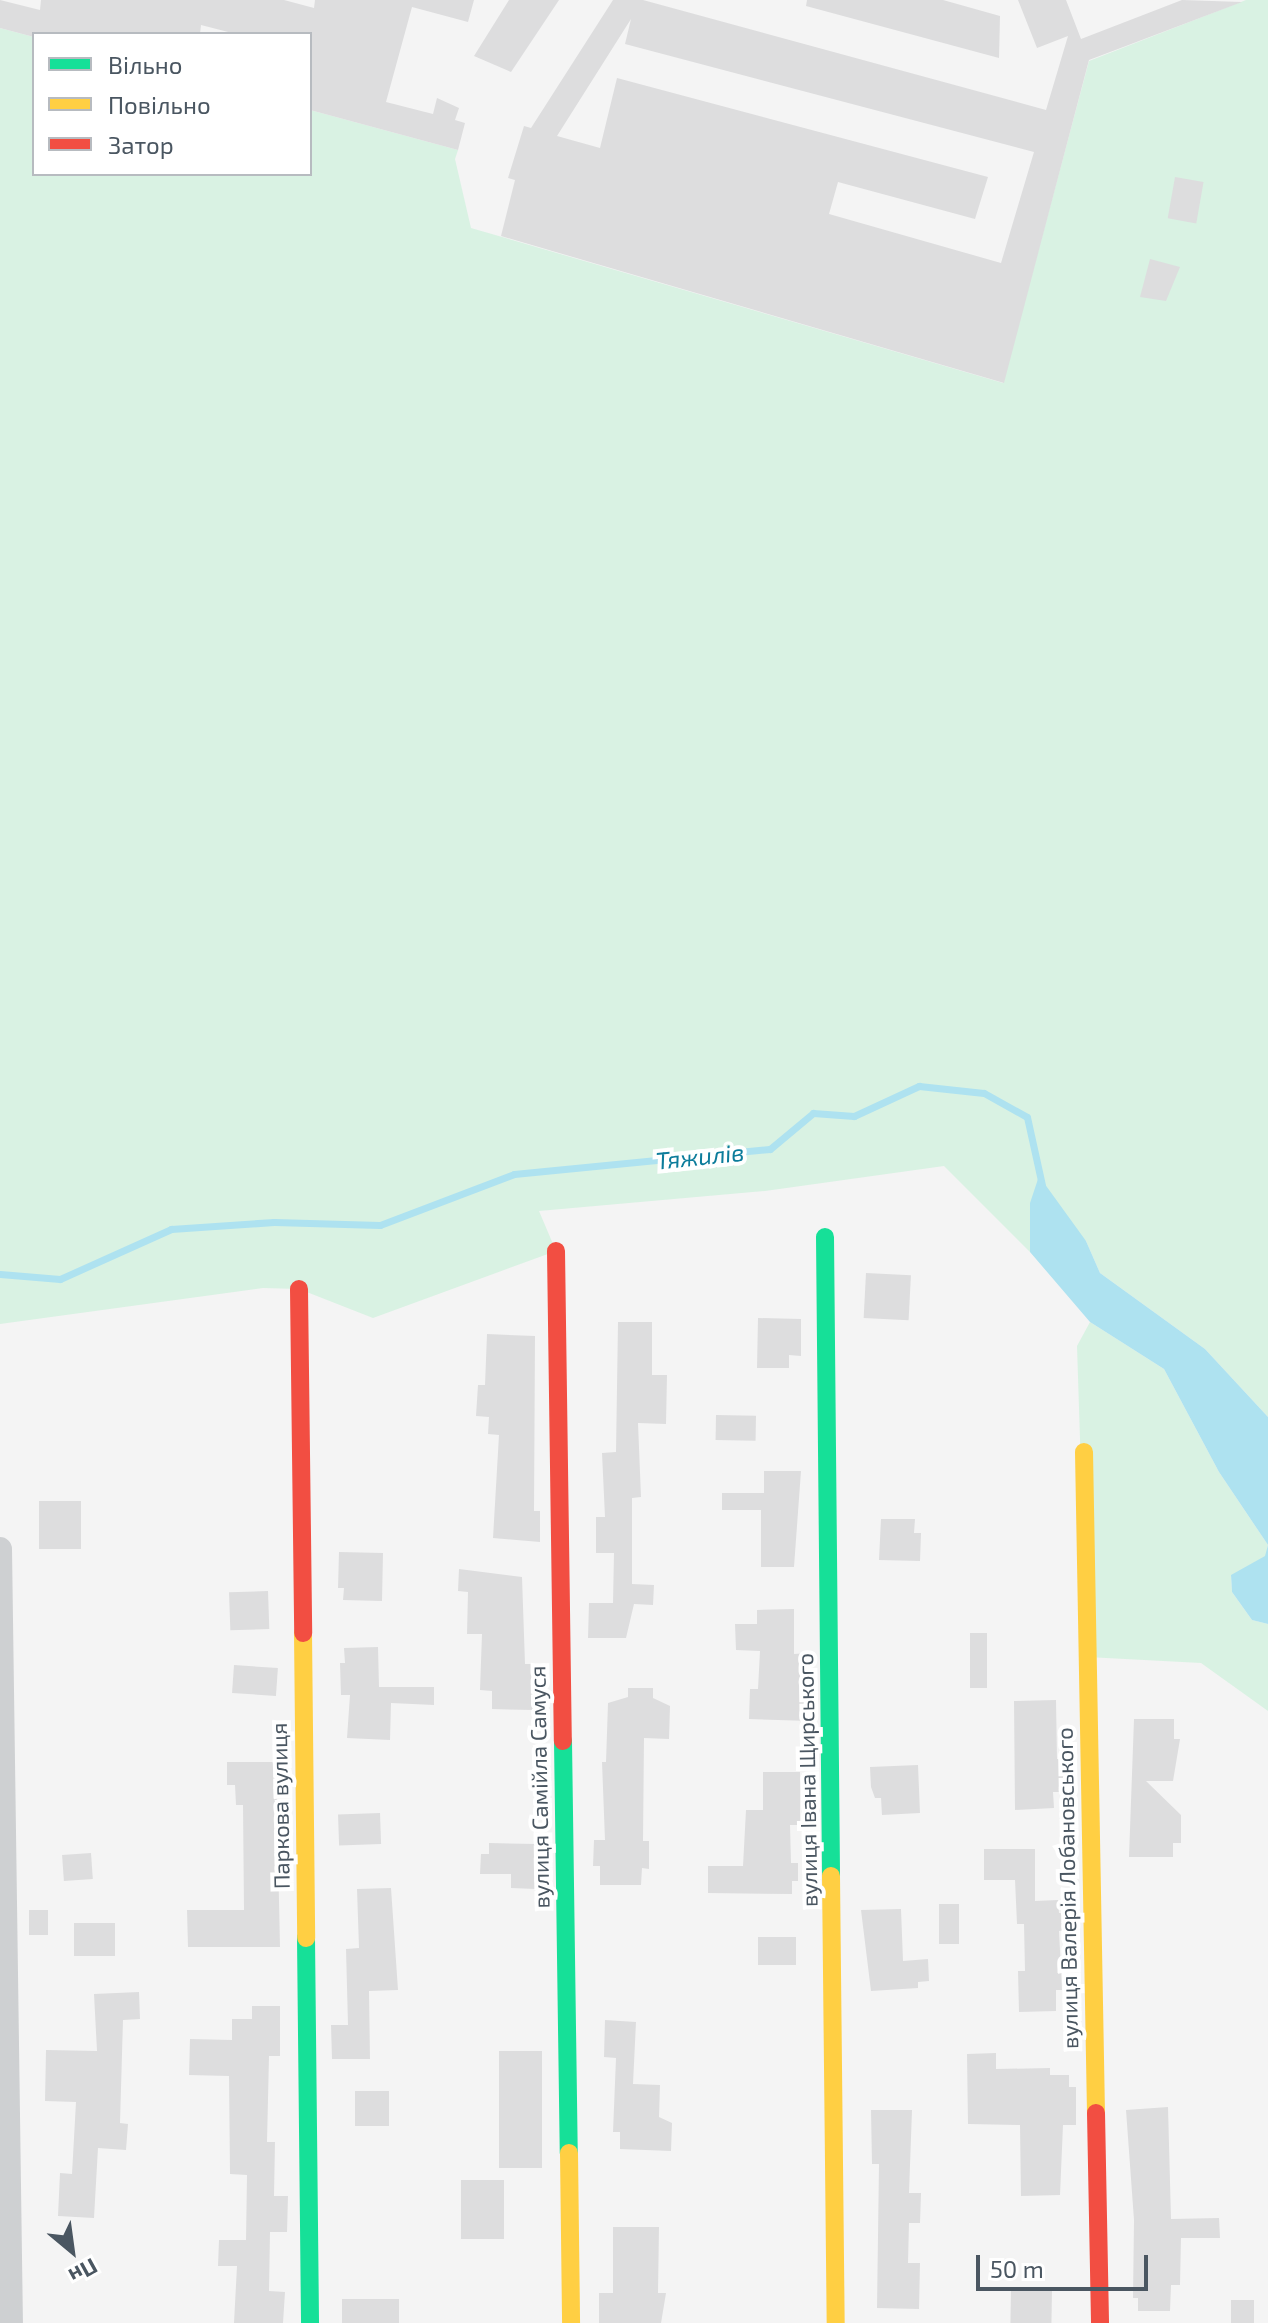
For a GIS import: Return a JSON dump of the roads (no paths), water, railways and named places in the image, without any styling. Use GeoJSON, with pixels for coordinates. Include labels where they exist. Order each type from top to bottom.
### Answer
{"type":"FeatureCollection","features":[{"type":"Feature","properties":{"kind":"street","name":"вулиця Івана Щирського"},"geometry":{"type":"LineString","coordinates":[[825,1237],[836,2323]]}},
{"type":"Feature","properties":{"kind":"street","name":"вулиця Самійла Самуся"},"geometry":{"type":"LineString","coordinates":[[556,1251],[571,2323]]}},
{"type":"Feature","properties":{"kind":"street","name":"Паркова вулиця"},"geometry":{"type":"LineString","coordinates":[[299,1289],[310,2323]]}},
{"type":"Feature","properties":{"kind":"street","name":"вулиця Валерія Лобановського"},"geometry":{"type":"LineString","coordinates":[[1084,1452],[1100,2323]]}},
{"type":"Feature","properties":{"kind":"street"},"geometry":{"type":"LineString","coordinates":[[0,1549],[5,2166],[11,2323]]}},
{"type":"Feature","properties":{"kind":"water"},"geometry":{"type":"Polygon","coordinates":[[[1039,1176],[1086,1241],[1100,1273],[1205,1349],[1268,1417],[1268,1545],[1219,1472],[1164,1369],[1090,1322],[1030,1252],[1030,1203],[1039,1176]]]}},
{"type":"Feature","properties":{"kind":"water"},"geometry":{"type":"Polygon","coordinates":[[[1268,1545],[1268,1624],[1252,1620],[1232,1592],[1231,1575],[1265,1556],[1268,1545]]]}},
{"type":"Feature","properties":{"kind":"waterway","name":"Тяжилів"},"geometry":{"type":"LineString","coordinates":[[0,1274],[60,1279],[171,1229],[274,1222],[380,1225],[514,1174],[770,1149],[813,1113],[854,1116],[919,1086],[984,1093],[1027,1117],[1042,1185]]}}]}
